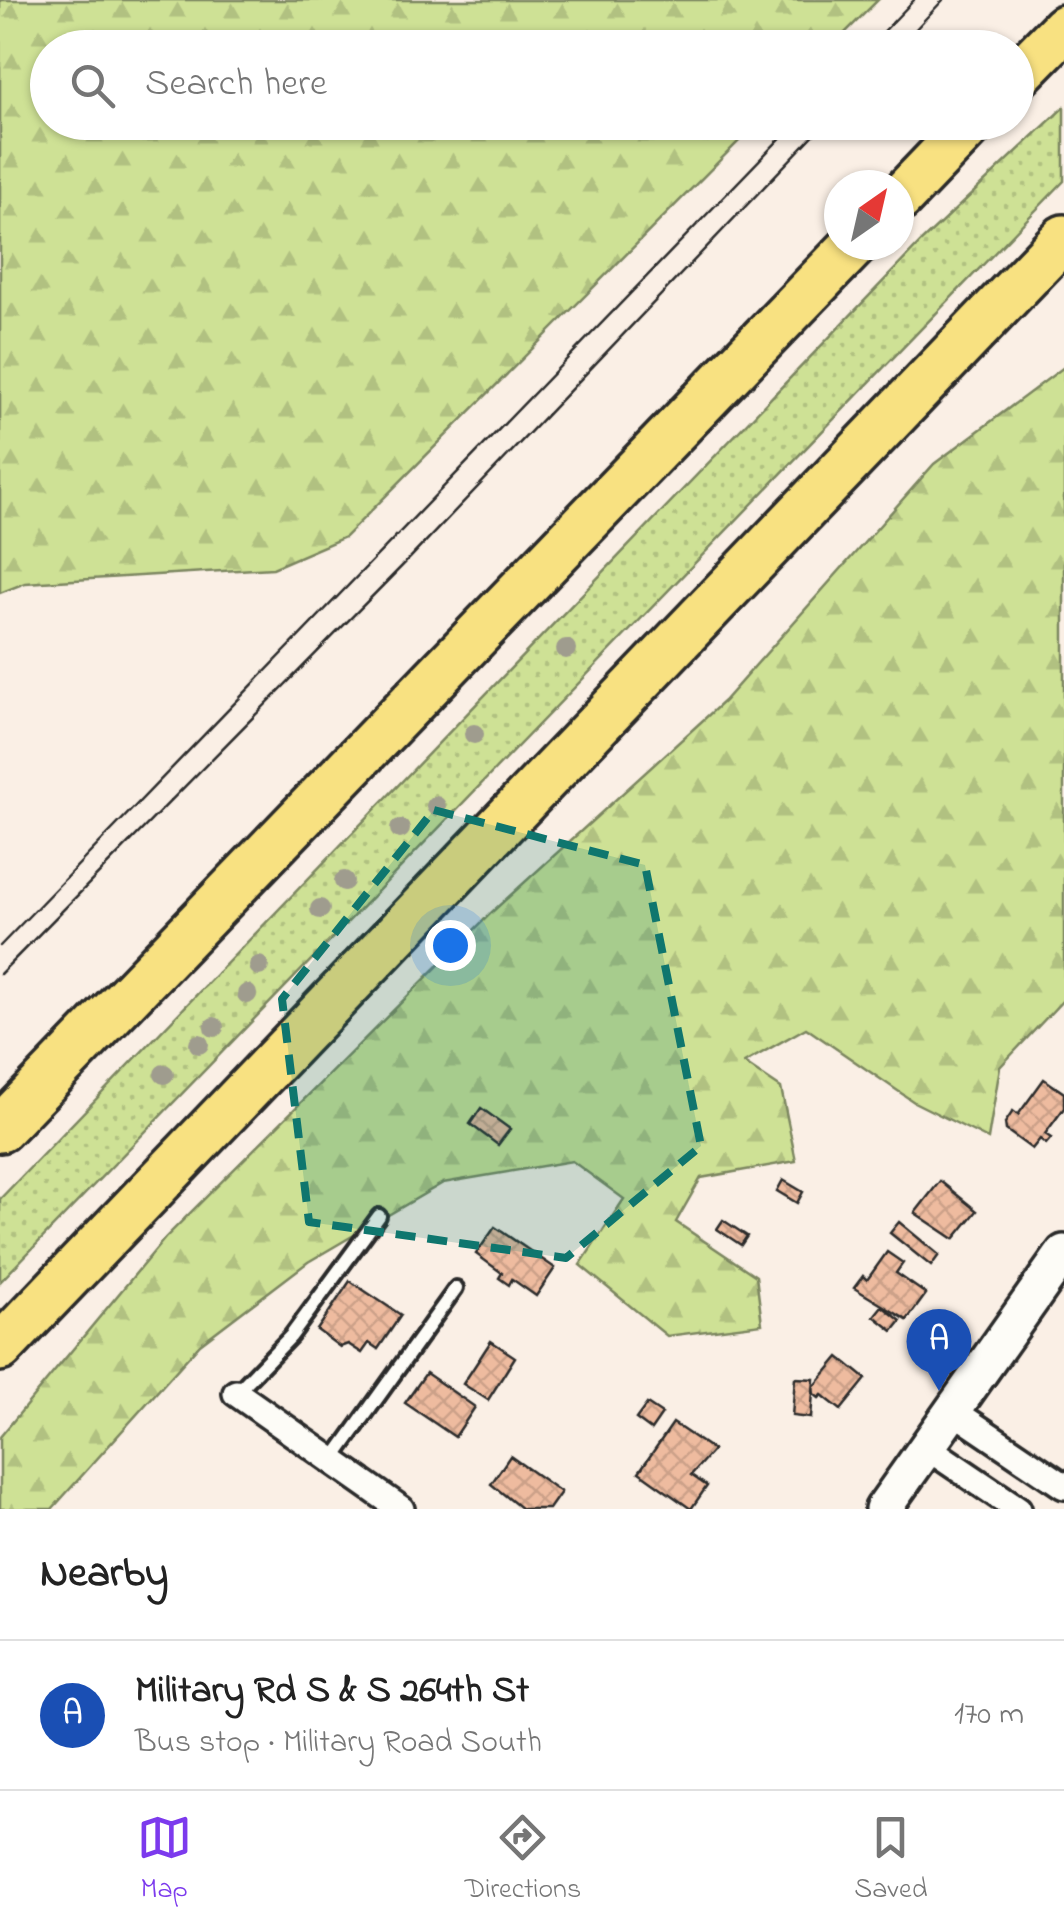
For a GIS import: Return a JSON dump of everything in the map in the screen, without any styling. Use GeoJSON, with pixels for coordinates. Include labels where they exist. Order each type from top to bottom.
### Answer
{"type":"FeatureCollection","features":[{"type":"Feature","properties":{"kind":"highway"},"geometry":{"type":"LineString","coordinates":[[1034,59],[1064,28]]}},
{"type":"Feature","properties":{"kind":"highway"},"geometry":{"type":"LineString","coordinates":[[914,183],[955,140]]}},
{"type":"Feature","properties":{"kind":"highway"},"geometry":{"type":"LineString","coordinates":[[0,1348],[1064,238]]}},
{"type":"Feature","properties":{"kind":"highway"},"geometry":{"type":"LineString","coordinates":[[0,1129],[840,260]]}},
{"type":"Feature","properties":{"kind":"main road"},"geometry":{"type":"LineString","coordinates":[[883,1509],[1064,1253]]}},
{"type":"Feature","properties":{"kind":"street"},"geometry":{"type":"LineString","coordinates":[[236,1394],[401,1509]]}},
{"type":"Feature","properties":{"kind":"street"},"geometry":{"type":"LineString","coordinates":[[950,1410],[1064,1486]]}},
{"type":"Feature","properties":{"kind":"street"},"geometry":{"type":"LineString","coordinates":[[925,1446],[1018,1509]]}},
{"type":"Feature","properties":{"kind":"lane"},"geometry":{"type":"LineString","coordinates":[[236,1394],[291,1336],[379,1216]]}},
{"type":"Feature","properties":{"kind":"lane"},"geometry":{"type":"LineString","coordinates":[[332,1461],[456,1288]]}},
{"type":"Feature","properties":{"kind":"highlighted area"},"geometry":{"type":"Polygon","coordinates":[[[434,810],[645,865],[701,1146],[566,1258],[309,1222],[282,999],[434,810]]]}},
{"type":"Feature","properties":{"kind":"green space"},"geometry":{"type":"Polygon","coordinates":[[[0,0],[878,0],[848,30],[30,30],[30,140],[740,140],[345,537],[273,568],[25,583],[0,593],[0,0]]]}},
{"type":"Feature","properties":{"kind":"green space"},"geometry":{"type":"Polygon","coordinates":[[[1064,107],[1064,181],[0,1282],[0,1199],[904,260],[914,260],[914,249],[921,242],[1029,140],[1034,140],[1034,135],[1064,107]]]}},
{"type":"Feature","properties":{"kind":"green space"},"geometry":{"type":"Polygon","coordinates":[[[1064,367],[1064,999],[1000,1067],[988,1139],[914,1102],[806,1028],[744,1063],[781,1088],[796,1161],[701,1178],[676,1222],[756,1276],[762,1324],[667,1336],[580,1265],[624,1199],[572,1161],[443,1183],[308,1262],[200,1344],[52,1509],[0,1509],[0,1437],[166,1237],[492,912],[724,701],[934,464],[1064,367]]]}},
{"type":"Feature","properties":{"kind":"building"},"geometry":{"type":"Polygon","coordinates":[[[1044,1079],[1064,1093],[1064,1108],[1045,1134],[1051,1138],[1046,1144],[1040,1139],[1032,1149],[1006,1130],[1005,1123],[1013,1111],[1018,1115],[1044,1079]]]}},
{"type":"Feature","properties":{"kind":"building"},"geometry":{"type":"Polygon","coordinates":[[[481,1108],[510,1129],[498,1145],[470,1124],[481,1108]]]}},
{"type":"Feature","properties":{"kind":"building"},"geometry":{"type":"Polygon","coordinates":[[[783,1180],[803,1192],[797,1203],[777,1191],[783,1180]]]}},
{"type":"Feature","properties":{"kind":"building"},"geometry":{"type":"Polygon","coordinates":[[[940,1181],[977,1211],[954,1239],[915,1213],[940,1181]]]}},
{"type":"Feature","properties":{"kind":"building"},"geometry":{"type":"Polygon","coordinates":[[[723,1220],[747,1236],[741,1245],[717,1229],[723,1220]]]}},
{"type":"Feature","properties":{"kind":"building"},"geometry":{"type":"Polygon","coordinates":[[[899,1222],[939,1255],[931,1266],[890,1233],[899,1222]]]}},
{"type":"Feature","properties":{"kind":"building"},"geometry":{"type":"Polygon","coordinates":[[[495,1227],[555,1268],[536,1296],[512,1279],[509,1285],[499,1278],[502,1273],[476,1254],[495,1227]]]}},
{"type":"Feature","properties":{"kind":"building"},"geometry":{"type":"Polygon","coordinates":[[[887,1252],[903,1263],[896,1273],[926,1294],[907,1320],[854,1288],[863,1276],[867,1280],[887,1252]]]}},
{"type":"Feature","properties":{"kind":"building"},"geometry":{"type":"Polygon","coordinates":[[[350,1281],[401,1315],[378,1349],[369,1343],[362,1353],[348,1344],[340,1347],[317,1330],[350,1281]]]}},
{"type":"Feature","properties":{"kind":"building"},"geometry":{"type":"Polygon","coordinates":[[[882,1306],[901,1321],[893,1331],[874,1316],[882,1306]]]}},
{"type":"Feature","properties":{"kind":"building"},"geometry":{"type":"Polygon","coordinates":[[[491,1341],[515,1357],[488,1400],[463,1384],[491,1341]]]}},
{"type":"Feature","properties":{"kind":"building"},"geometry":{"type":"Polygon","coordinates":[[[839,1357],[866,1379],[841,1410],[822,1395],[819,1398],[813,1388],[839,1357]]]}},
{"type":"Feature","properties":{"kind":"building"},"geometry":{"type":"Polygon","coordinates":[[[426,1373],[475,1407],[455,1437],[405,1403],[426,1373]]]}},
{"type":"Feature","properties":{"kind":"building"},"geometry":{"type":"Polygon","coordinates":[[[795,1378],[814,1379],[811,1418],[792,1416],[795,1378]]]}},
{"type":"Feature","properties":{"kind":"building"},"geometry":{"type":"Polygon","coordinates":[[[647,1404],[662,1414],[651,1430],[636,1419],[647,1404]]]}},
{"type":"Feature","properties":{"kind":"building"},"geometry":{"type":"Polygon","coordinates":[[[673,1423],[713,1450],[691,1475],[707,1486],[691,1509],[639,1472],[673,1423]]]}},
{"type":"Feature","properties":{"kind":"building"},"geometry":{"type":"Polygon","coordinates":[[[510,1456],[561,1492],[549,1509],[522,1509],[491,1484],[510,1456]]]}},
{"type":"Feature","properties":{"kind":"tram line"},"geometry":{"type":"LineString","coordinates":[[885,30],[914,0]]}},
{"type":"Feature","properties":{"kind":"tram line"},"geometry":{"type":"LineString","coordinates":[[915,30],[943,0]]}},
{"type":"Feature","properties":{"kind":"tram line"},"geometry":{"type":"LineString","coordinates":[[0,946],[779,140]]}},
{"type":"Feature","properties":{"kind":"tram line"},"geometry":{"type":"LineString","coordinates":[[0,974],[411,557],[809,140]]}},
{"type":"Feature","properties":{"kind":"place","name":"Military Rd S & S 264th St"},"geometry":{"type":"Point","coordinates":[939,1391]}}]}
